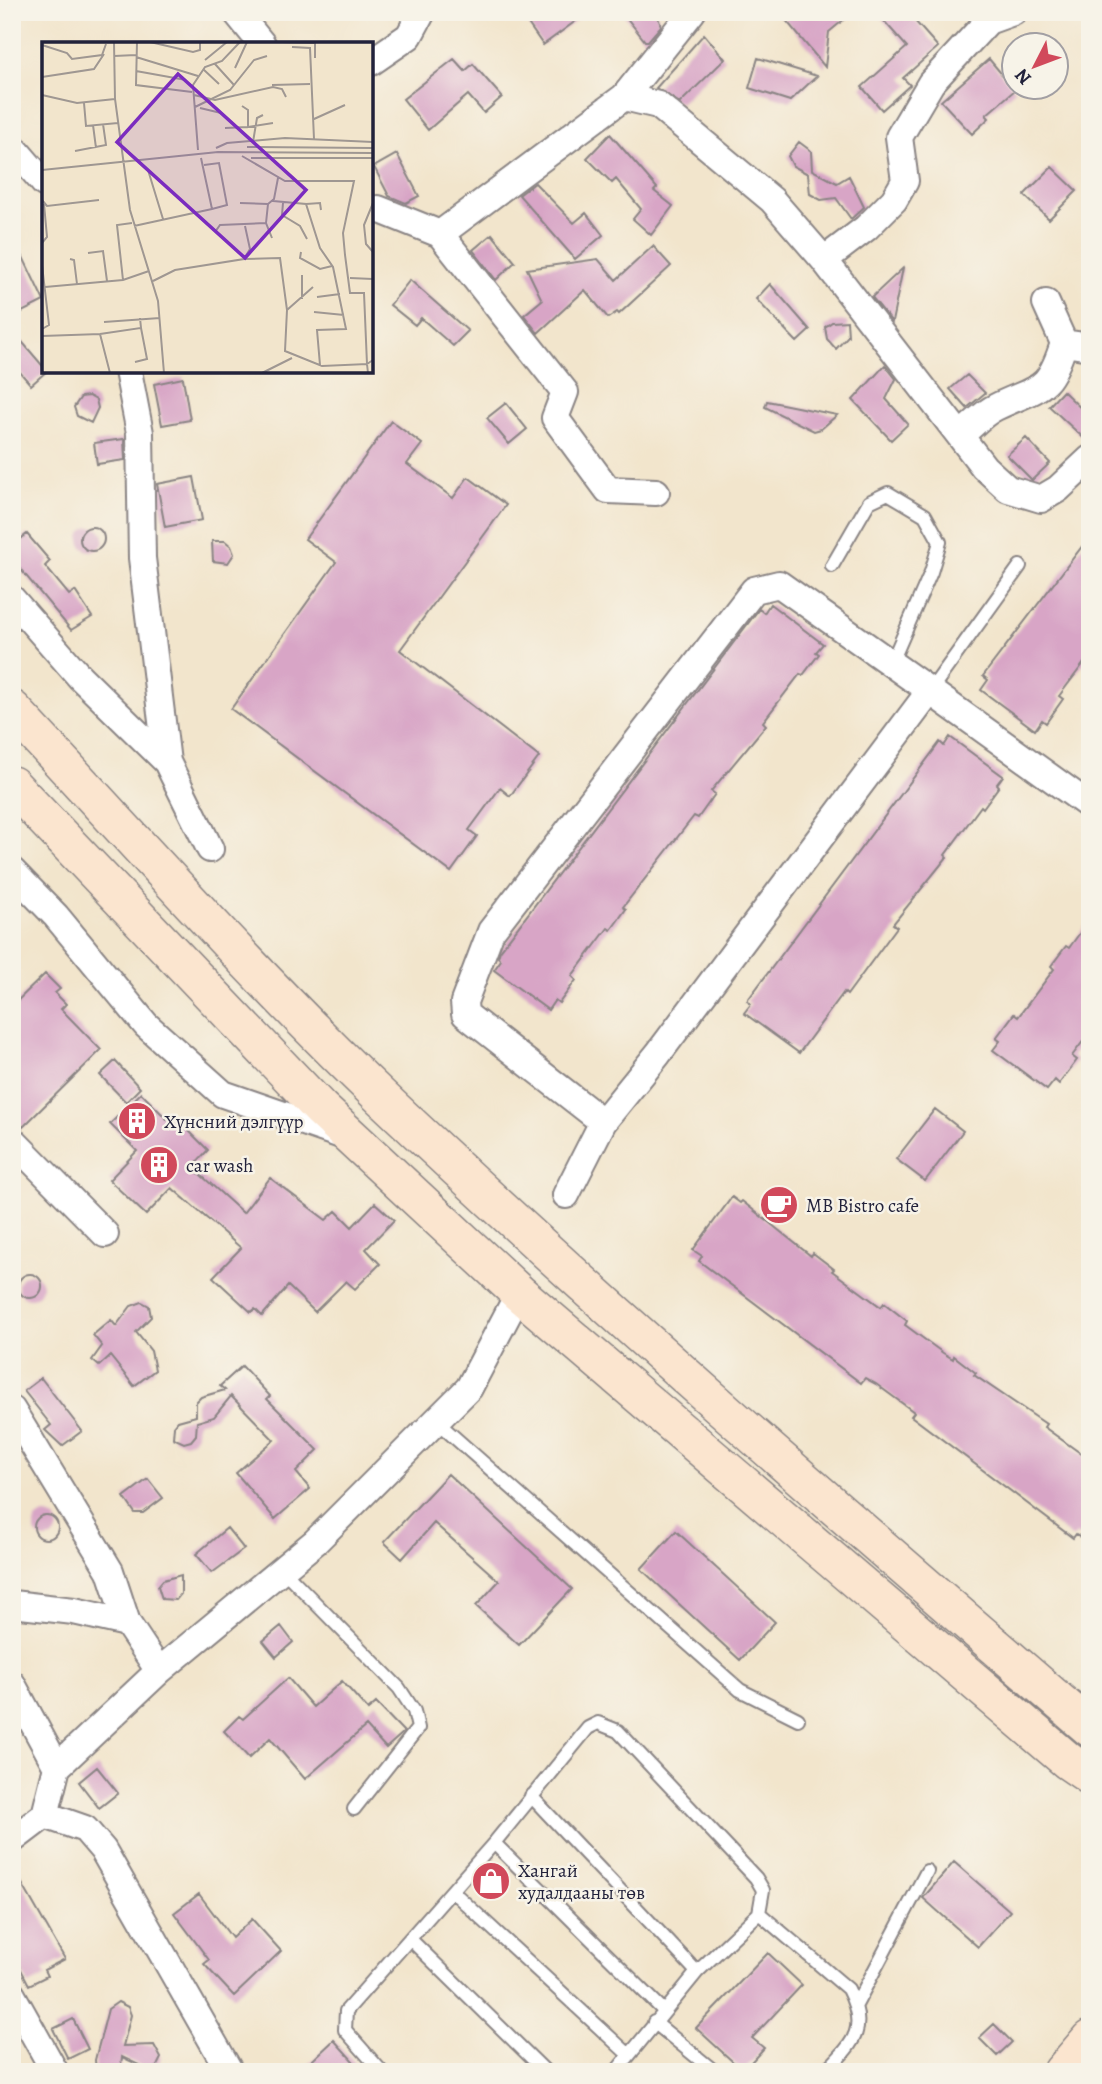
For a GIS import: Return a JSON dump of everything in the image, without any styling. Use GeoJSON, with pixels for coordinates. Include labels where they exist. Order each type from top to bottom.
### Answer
{"type":"FeatureCollection","features":[{"type":"Feature","properties":{"kind":"main road"},"geometry":{"type":"LineString","coordinates":[[12,709],[272,986],[381,1096],[811,1487],[1090,1728]]}},
{"type":"Feature","properties":{"kind":"main road"},"geometry":{"type":"LineString","coordinates":[[12,785],[321,1109],[519,1293],[1068,1761],[1090,1776]]}},
{"type":"Feature","properties":{"kind":"main road"},"geometry":{"type":"LineString","coordinates":[[1062,2072],[1090,2039]]}},
{"type":"Feature","properties":{"kind":"street"},"geometry":{"type":"LineString","coordinates":[[236,12],[260,42]]}},
{"type":"Feature","properties":{"kind":"street"},"geometry":{"type":"LineString","coordinates":[[373,61],[409,36],[422,12]]}},
{"type":"Feature","properties":{"kind":"street"},"geometry":{"type":"LineString","coordinates":[[440,234],[624,97],[692,12]]}},
{"type":"Feature","properties":{"kind":"street"},"geometry":{"type":"LineString","coordinates":[[824,260],[866,228],[894,200],[905,181],[899,137],[931,83],[989,21],[1013,12]]}},
{"type":"Feature","properties":{"kind":"street"},"geometry":{"type":"LineString","coordinates":[[624,97],[658,106],[772,200],[824,260],[984,467],[1008,489],[1041,499],[1058,489],[1090,459]]}},
{"type":"Feature","properties":{"kind":"street"},"geometry":{"type":"LineString","coordinates":[[12,146],[42,181]]}},
{"type":"Feature","properties":{"kind":"street"},"geometry":{"type":"LineString","coordinates":[[373,207],[440,234],[565,392],[555,418],[608,490],[656,492]]}},
{"type":"Feature","properties":{"kind":"street"},"geometry":{"type":"LineString","coordinates":[[961,435],[993,408],[1036,392],[1077,345],[1046,303]]}},
{"type":"Feature","properties":{"kind":"street"},"geometry":{"type":"LineString","coordinates":[[128,373],[141,433],[142,558],[167,762],[210,849]]}},
{"type":"Feature","properties":{"kind":"street"},"geometry":{"type":"LineString","coordinates":[[603,1122],[465,1014],[464,1002],[491,931],[754,590],[779,584],[1090,806]]}},
{"type":"Feature","properties":{"kind":"street"},"geometry":{"type":"LineString","coordinates":[[12,599],[80,677],[167,762]]}},
{"type":"Feature","properties":{"kind":"street"},"geometry":{"type":"LineString","coordinates":[[566,1195],[603,1122],[658,1054],[930,691]]}},
{"type":"Feature","properties":{"kind":"street"},"geometry":{"type":"LineString","coordinates":[[12,871],[57,916],[146,1026],[223,1094],[355,1140]]}},
{"type":"Feature","properties":{"kind":"street"},"geometry":{"type":"LineString","coordinates":[[12,1140],[106,1234]]}},
{"type":"Feature","properties":{"kind":"street"},"geometry":{"type":"LineString","coordinates":[[12,1840],[45,1815],[57,1767],[159,1671],[315,1542],[469,1388],[519,1293]]}},
{"type":"Feature","properties":{"kind":"street"},"geometry":{"type":"LineString","coordinates":[[12,1410],[110,1572],[127,1623],[159,1671]]}},
{"type":"Feature","properties":{"kind":"street"},"geometry":{"type":"LineString","coordinates":[[12,1604],[74,1611],[127,1623]]}},
{"type":"Feature","properties":{"kind":"street"},"geometry":{"type":"LineString","coordinates":[[12,1684],[57,1767]]}},
{"type":"Feature","properties":{"kind":"street"},"geometry":{"type":"LineString","coordinates":[[45,1815],[85,1829],[103,1850],[230,2072]]}},
{"type":"Feature","properties":{"kind":"street"},"geometry":{"type":"LineString","coordinates":[[12,1995],[55,2072]]}},
{"type":"Feature","properties":{"kind":"lane"},"geometry":{"type":"LineString","coordinates":[[832,566],[869,502],[888,493],[925,514],[940,542],[931,572],[890,664]]}},
{"type":"Feature","properties":{"kind":"lane"},"geometry":{"type":"LineString","coordinates":[[930,691],[1020,566]]}},
{"type":"Feature","properties":{"kind":"lane"},"geometry":{"type":"LineString","coordinates":[[436,1420],[740,1690],[798,1719]]}},
{"type":"Feature","properties":{"kind":"lane"},"geometry":{"type":"LineString","coordinates":[[282,1569],[399,1688],[414,1711],[418,1728],[354,1809]]}},
{"type":"Feature","properties":{"kind":"lane"},"geometry":{"type":"LineString","coordinates":[[382,2072],[345,2030],[346,2011],[494,1843],[587,1728],[598,1723],[608,1724],[618,1731],[756,1878],[763,1890],[760,1913],[697,1972],[663,2010],[618,2071]]}},
{"type":"Feature","properties":{"kind":"lane"},"geometry":{"type":"LineString","coordinates":[[531,1796],[697,1972]]}},
{"type":"Feature","properties":{"kind":"lane"},"geometry":{"type":"LineString","coordinates":[[494,1843],[663,2010]]}},
{"type":"Feature","properties":{"kind":"lane"},"geometry":{"type":"LineString","coordinates":[[856,2006],[927,1871]]}},
{"type":"Feature","properties":{"kind":"lane"},"geometry":{"type":"LineString","coordinates":[[452,1891],[628,2055]]}},
{"type":"Feature","properties":{"kind":"lane"},"geometry":{"type":"LineString","coordinates":[[760,1913],[848,1989],[856,2006],[859,2022],[853,2042],[825,2072]]}},
{"type":"Feature","properties":{"kind":"lane"},"geometry":{"type":"LineString","coordinates":[[410,1939],[546,2072]]}},
{"type":"Feature","properties":{"kind":"lane"},"geometry":{"type":"LineString","coordinates":[[654,2022],[715,2072]]}},
{"type":"Feature","properties":{"kind":"building"},"geometry":{"type":"Polygon","coordinates":[[[520,12],[588,12],[543,45],[520,12]]]}},
{"type":"Feature","properties":{"kind":"building"},"geometry":{"type":"Polygon","coordinates":[[[622,12],[656,12],[661,26],[645,41],[622,12]]]}},
{"type":"Feature","properties":{"kind":"building"},"geometry":{"type":"Polygon","coordinates":[[[779,12],[853,12],[829,32],[825,67],[779,12]]]}},
{"type":"Feature","properties":{"kind":"building"},"geometry":{"type":"Polygon","coordinates":[[[876,12],[907,12],[938,47],[903,78],[910,85],[882,110],[862,87],[907,47],[876,12]]]}},
{"type":"Feature","properties":{"kind":"building"},"geometry":{"type":"Polygon","coordinates":[[[704,34],[725,59],[680,103],[656,88],[704,34]]]}},
{"type":"Feature","properties":{"kind":"building"},"geometry":{"type":"Polygon","coordinates":[[[758,58],[817,76],[790,101],[749,88],[758,58]]]}},
{"type":"Feature","properties":{"kind":"building"},"geometry":{"type":"Polygon","coordinates":[[[454,59],[465,71],[473,64],[502,97],[484,113],[468,95],[428,130],[403,99],[454,59]]]}},
{"type":"Feature","properties":{"kind":"building"},"geometry":{"type":"Polygon","coordinates":[[[989,59],[1000,72],[1001,102],[986,115],[989,118],[972,134],[941,101],[989,59]]]}},
{"type":"Feature","properties":{"kind":"building"},"geometry":{"type":"Polygon","coordinates":[[[610,134],[657,188],[654,191],[673,206],[651,235],[633,219],[641,209],[616,179],[612,183],[587,158],[610,134]]]}},
{"type":"Feature","properties":{"kind":"building"},"geometry":{"type":"Polygon","coordinates":[[[799,142],[811,151],[812,170],[837,183],[849,176],[864,207],[851,219],[836,198],[821,200],[810,194],[808,174],[793,166],[788,156],[799,142]]]}},
{"type":"Feature","properties":{"kind":"building"},"geometry":{"type":"Polygon","coordinates":[[[397,154],[419,196],[406,203],[389,196],[374,167],[397,154]]]}},
{"type":"Feature","properties":{"kind":"building"},"geometry":{"type":"Polygon","coordinates":[[[1052,167],[1077,191],[1049,219],[1024,195],[1052,167]]]}},
{"type":"Feature","properties":{"kind":"building"},"geometry":{"type":"Polygon","coordinates":[[[535,183],[574,223],[586,213],[603,235],[575,259],[519,195],[535,183]]]}},
{"type":"Feature","properties":{"kind":"building"},"geometry":{"type":"Polygon","coordinates":[[[12,234],[42,302],[12,317],[12,234]]]}},
{"type":"Feature","properties":{"kind":"building"},"geometry":{"type":"Polygon","coordinates":[[[492,234],[515,262],[496,280],[473,250],[492,234]]]}},
{"type":"Feature","properties":{"kind":"building"},"geometry":{"type":"Polygon","coordinates":[[[653,246],[671,266],[619,314],[617,312],[608,318],[585,290],[538,333],[524,315],[542,300],[527,269],[598,259],[616,280],[653,246]]]}},
{"type":"Feature","properties":{"kind":"building"},"geometry":{"type":"Polygon","coordinates":[[[903,268],[892,322],[872,297],[903,268]]]}},
{"type":"Feature","properties":{"kind":"building"},"geometry":{"type":"Polygon","coordinates":[[[410,280],[468,331],[453,346],[421,318],[415,325],[390,305],[410,280]]]}},
{"type":"Feature","properties":{"kind":"building"},"geometry":{"type":"Polygon","coordinates":[[[770,284],[810,330],[797,342],[756,299],[770,284]]]}},
{"type":"Feature","properties":{"kind":"building"},"geometry":{"type":"Polygon","coordinates":[[[847,321],[848,336],[836,349],[827,339],[825,327],[832,322],[847,321]]]}},
{"type":"Feature","properties":{"kind":"building"},"geometry":{"type":"Polygon","coordinates":[[[12,330],[42,365],[42,373],[45,373],[31,385],[12,363],[12,330]]]}},
{"type":"Feature","properties":{"kind":"building"},"geometry":{"type":"Polygon","coordinates":[[[885,365],[896,379],[886,399],[908,424],[891,440],[853,400],[885,365]]]}},
{"type":"Feature","properties":{"kind":"building"},"geometry":{"type":"Polygon","coordinates":[[[967,375],[985,393],[967,408],[950,389],[967,375]]]}},
{"type":"Feature","properties":{"kind":"building"},"geometry":{"type":"Polygon","coordinates":[[[183,378],[190,420],[162,425],[154,384],[183,378]]]}},
{"type":"Feature","properties":{"kind":"building"},"geometry":{"type":"Polygon","coordinates":[[[1063,391],[1090,417],[1090,444],[1049,406],[1063,391]]]}},
{"type":"Feature","properties":{"kind":"building"},"geometry":{"type":"Polygon","coordinates":[[[89,396],[96,400],[98,408],[91,423],[77,416],[74,407],[81,397],[89,396]]]}},
{"type":"Feature","properties":{"kind":"building"},"geometry":{"type":"Polygon","coordinates":[[[767,401],[837,415],[821,429],[814,431],[765,407],[767,401]]]}},
{"type":"Feature","properties":{"kind":"building"},"geometry":{"type":"Polygon","coordinates":[[[506,403],[527,429],[509,444],[487,418],[506,403]]]}},
{"type":"Feature","properties":{"kind":"building"},"geometry":{"type":"Polygon","coordinates":[[[391,421],[422,444],[407,464],[453,498],[468,477],[506,505],[400,650],[539,757],[510,796],[500,788],[469,830],[477,836],[451,872],[231,709],[336,562],[305,539],[391,421]]]}},
{"type":"Feature","properties":{"kind":"building"},"geometry":{"type":"Polygon","coordinates":[[[1026,438],[1050,463],[1032,480],[1007,455],[1026,438]]]}},
{"type":"Feature","properties":{"kind":"building"},"geometry":{"type":"Polygon","coordinates":[[[124,439],[125,460],[97,464],[94,443],[124,439]]]}},
{"type":"Feature","properties":{"kind":"building"},"geometry":{"type":"Polygon","coordinates":[[[194,477],[202,520],[165,527],[157,484],[194,477]]]}},
{"type":"Feature","properties":{"kind":"building"},"geometry":{"type":"Polygon","coordinates":[[[92,527],[103,534],[104,539],[97,550],[92,551],[81,544],[80,539],[87,528],[92,527]]]}},
{"type":"Feature","properties":{"kind":"building"},"geometry":{"type":"Polygon","coordinates":[[[27,534],[50,561],[45,566],[69,595],[75,591],[92,617],[71,630],[12,559],[12,546],[27,534]]]}},
{"type":"Feature","properties":{"kind":"building"},"geometry":{"type":"Polygon","coordinates":[[[1090,536],[1090,655],[1059,696],[1063,699],[1046,723],[1042,720],[1035,730],[981,690],[988,680],[983,676],[1090,536]]]}},
{"type":"Feature","properties":{"kind":"building"},"geometry":{"type":"Polygon","coordinates":[[[212,541],[225,541],[231,546],[234,554],[228,563],[213,561],[212,541]]]}},
{"type":"Feature","properties":{"kind":"building"},"geometry":{"type":"Polygon","coordinates":[[[770,604],[823,644],[816,652],[819,654],[803,675],[800,674],[763,722],[766,725],[711,791],[715,794],[698,818],[694,816],[623,907],[626,909],[611,930],[608,928],[572,976],[576,980],[559,1003],[555,1000],[548,1010],[494,970],[501,960],[498,957],[500,951],[759,609],[764,613],[770,604]]]}},
{"type":"Feature","properties":{"kind":"building"},"geometry":{"type":"Polygon","coordinates":[[[950,737],[1003,776],[997,784],[999,786],[893,924],[897,927],[847,995],[844,992],[799,1053],[744,1013],[751,1004],[747,1001],[940,742],[944,746],[950,737]]]}},
{"type":"Feature","properties":{"kind":"building"},"geometry":{"type":"Polygon","coordinates":[[[1090,919],[1090,1032],[1072,1056],[1077,1060],[1059,1084],[1055,1080],[1047,1090],[993,1050],[1000,1041],[996,1038],[1014,1014],[1018,1017],[1054,969],[1051,966],[1066,946],[1069,948],[1090,919]]]}},
{"type":"Feature","properties":{"kind":"building"},"geometry":{"type":"Polygon","coordinates":[[[45,974],[60,989],[55,993],[66,1004],[61,1009],[101,1050],[23,1127],[12,1116],[12,1006],[45,974]]]}},
{"type":"Feature","properties":{"kind":"building"},"geometry":{"type":"Polygon","coordinates":[[[115,1061],[140,1088],[126,1102],[100,1075],[115,1061]]]}},
{"type":"Feature","properties":{"kind":"building"},"geometry":{"type":"Polygon","coordinates":[[[141,1093],[167,1119],[172,1114],[208,1150],[192,1167],[243,1213],[270,1178],[326,1220],[336,1211],[352,1227],[375,1203],[394,1220],[366,1249],[380,1264],[355,1289],[346,1281],[315,1312],[288,1286],[262,1316],[255,1309],[251,1312],[213,1277],[241,1248],[172,1188],[146,1215],[109,1180],[137,1151],[110,1124],[141,1093]]]}},
{"type":"Feature","properties":{"kind":"building"},"geometry":{"type":"Polygon","coordinates":[[[935,1109],[963,1131],[925,1181],[896,1159],[935,1109]]]}},
{"type":"Feature","properties":{"kind":"building"},"geometry":{"type":"Polygon","coordinates":[[[732,1197],[740,1203],[742,1201],[811,1256],[813,1253],[834,1269],[832,1271],[881,1307],[884,1303],[907,1321],[905,1325],[943,1353],[953,1359],[954,1356],[976,1373],[974,1375],[1046,1424],[1044,1427],[1090,1460],[1090,1543],[1076,1534],[1073,1538],[911,1416],[914,1412],[876,1384],[865,1378],[861,1383],[699,1261],[702,1256],[693,1250],[732,1197]]]}},
{"type":"Feature","properties":{"kind":"building"},"geometry":{"type":"Polygon","coordinates":[[[30,1274],[41,1281],[42,1286],[35,1297],[30,1298],[19,1291],[18,1286],[25,1275],[30,1274]]]}},
{"type":"Feature","properties":{"kind":"building"},"geometry":{"type":"Polygon","coordinates":[[[142,1302],[149,1306],[151,1317],[136,1332],[151,1351],[155,1370],[134,1386],[110,1356],[99,1366],[92,1360],[102,1346],[93,1335],[111,1320],[116,1326],[131,1306],[142,1302]]]}},
{"type":"Feature","properties":{"kind":"building"},"geometry":{"type":"Polygon","coordinates":[[[242,1366],[270,1396],[267,1399],[318,1450],[296,1472],[310,1489],[275,1519],[236,1473],[274,1440],[231,1396],[214,1417],[197,1422],[196,1435],[191,1441],[184,1443],[173,1438],[174,1426],[178,1421],[196,1416],[196,1402],[201,1397],[225,1390],[220,1386],[242,1366]]]}},
{"type":"Feature","properties":{"kind":"building"},"geometry":{"type":"Polygon","coordinates":[[[41,1378],[82,1431],[62,1446],[45,1430],[51,1425],[24,1391],[41,1378]]]}},
{"type":"Feature","properties":{"kind":"building"},"geometry":{"type":"Polygon","coordinates":[[[448,1474],[572,1589],[519,1645],[476,1606],[499,1581],[434,1523],[402,1559],[384,1542],[448,1474]]]}},
{"type":"Feature","properties":{"kind":"building"},"geometry":{"type":"Polygon","coordinates":[[[148,1479],[163,1498],[143,1513],[135,1513],[124,1497],[148,1479]]]}},
{"type":"Feature","properties":{"kind":"building"},"geometry":{"type":"Polygon","coordinates":[[[46,1515],[57,1522],[58,1527],[51,1538],[46,1539],[35,1532],[34,1527],[41,1516],[46,1515]]]}},
{"type":"Feature","properties":{"kind":"building"},"geometry":{"type":"Polygon","coordinates":[[[227,1528],[244,1549],[212,1573],[196,1554],[227,1528]]]}},
{"type":"Feature","properties":{"kind":"building"},"geometry":{"type":"Polygon","coordinates":[[[676,1531],[775,1622],[740,1660],[641,1569],[676,1531]]]}},
{"type":"Feature","properties":{"kind":"building"},"geometry":{"type":"Polygon","coordinates":[[[181,1575],[181,1594],[176,1600],[162,1599],[158,1586],[163,1580],[181,1575]]]}},
{"type":"Feature","properties":{"kind":"building"},"geometry":{"type":"Polygon","coordinates":[[[281,1626],[293,1642],[276,1657],[263,1641],[281,1626]]]}},
{"type":"Feature","properties":{"kind":"building"},"geometry":{"type":"Polygon","coordinates":[[[288,1678],[313,1707],[342,1681],[368,1710],[376,1703],[404,1732],[386,1748],[366,1726],[305,1779],[270,1738],[249,1758],[224,1731],[239,1716],[243,1719],[288,1678]]]}},
{"type":"Feature","properties":{"kind":"building"},"geometry":{"type":"Polygon","coordinates":[[[97,1767],[118,1793],[99,1808],[79,1782],[97,1767]]]}},
{"type":"Feature","properties":{"kind":"building"},"geometry":{"type":"Polygon","coordinates":[[[954,1862],[1010,1911],[978,1947],[923,1898],[954,1862]]]}},
{"type":"Feature","properties":{"kind":"building"},"geometry":{"type":"Polygon","coordinates":[[[12,1866],[65,1959],[44,1970],[47,1976],[29,1985],[12,1952],[12,1866]]]}},
{"type":"Feature","properties":{"kind":"building"},"geometry":{"type":"Polygon","coordinates":[[[199,1894],[232,1938],[252,1919],[281,1951],[234,1996],[204,1964],[209,1960],[174,1913],[199,1894]]]}},
{"type":"Feature","properties":{"kind":"building"},"geometry":{"type":"Polygon","coordinates":[[[768,1953],[802,1985],[752,2038],[764,2048],[743,2071],[696,2028],[768,1953]]]}},
{"type":"Feature","properties":{"kind":"building"},"geometry":{"type":"Polygon","coordinates":[[[118,2002],[128,2007],[131,2015],[123,2046],[154,2045],[161,2058],[156,2068],[145,2068],[122,2057],[120,2072],[96,2072],[95,2060],[108,2009],[118,2002]]]}},
{"type":"Feature","properties":{"kind":"building"},"geometry":{"type":"Polygon","coordinates":[[[73,2019],[88,2049],[68,2059],[53,2029],[73,2019]]]}},
{"type":"Feature","properties":{"kind":"building"},"geometry":{"type":"Polygon","coordinates":[[[994,2024],[1012,2042],[997,2056],[979,2038],[994,2024]]]}},
{"type":"Feature","properties":{"kind":"building"},"geometry":{"type":"Polygon","coordinates":[[[334,2040],[363,2072],[300,2072],[334,2040]]]}},
{"type":"Feature","properties":{"kind":"place","name":"Хүнсний дэлгүүр"},"geometry":{"type":"Point","coordinates":[137,1121]}},
{"type":"Feature","properties":{"kind":"place","name":"car wash"},"geometry":{"type":"Point","coordinates":[159,1165]}},
{"type":"Feature","properties":{"kind":"place","name":"MB Bistro cafe"},"geometry":{"type":"Point","coordinates":[779,1205]}},
{"type":"Feature","properties":{"kind":"place","name":"Хангай худалдааны төв"},"geometry":{"type":"Point","coordinates":[491,1881]}}]}
